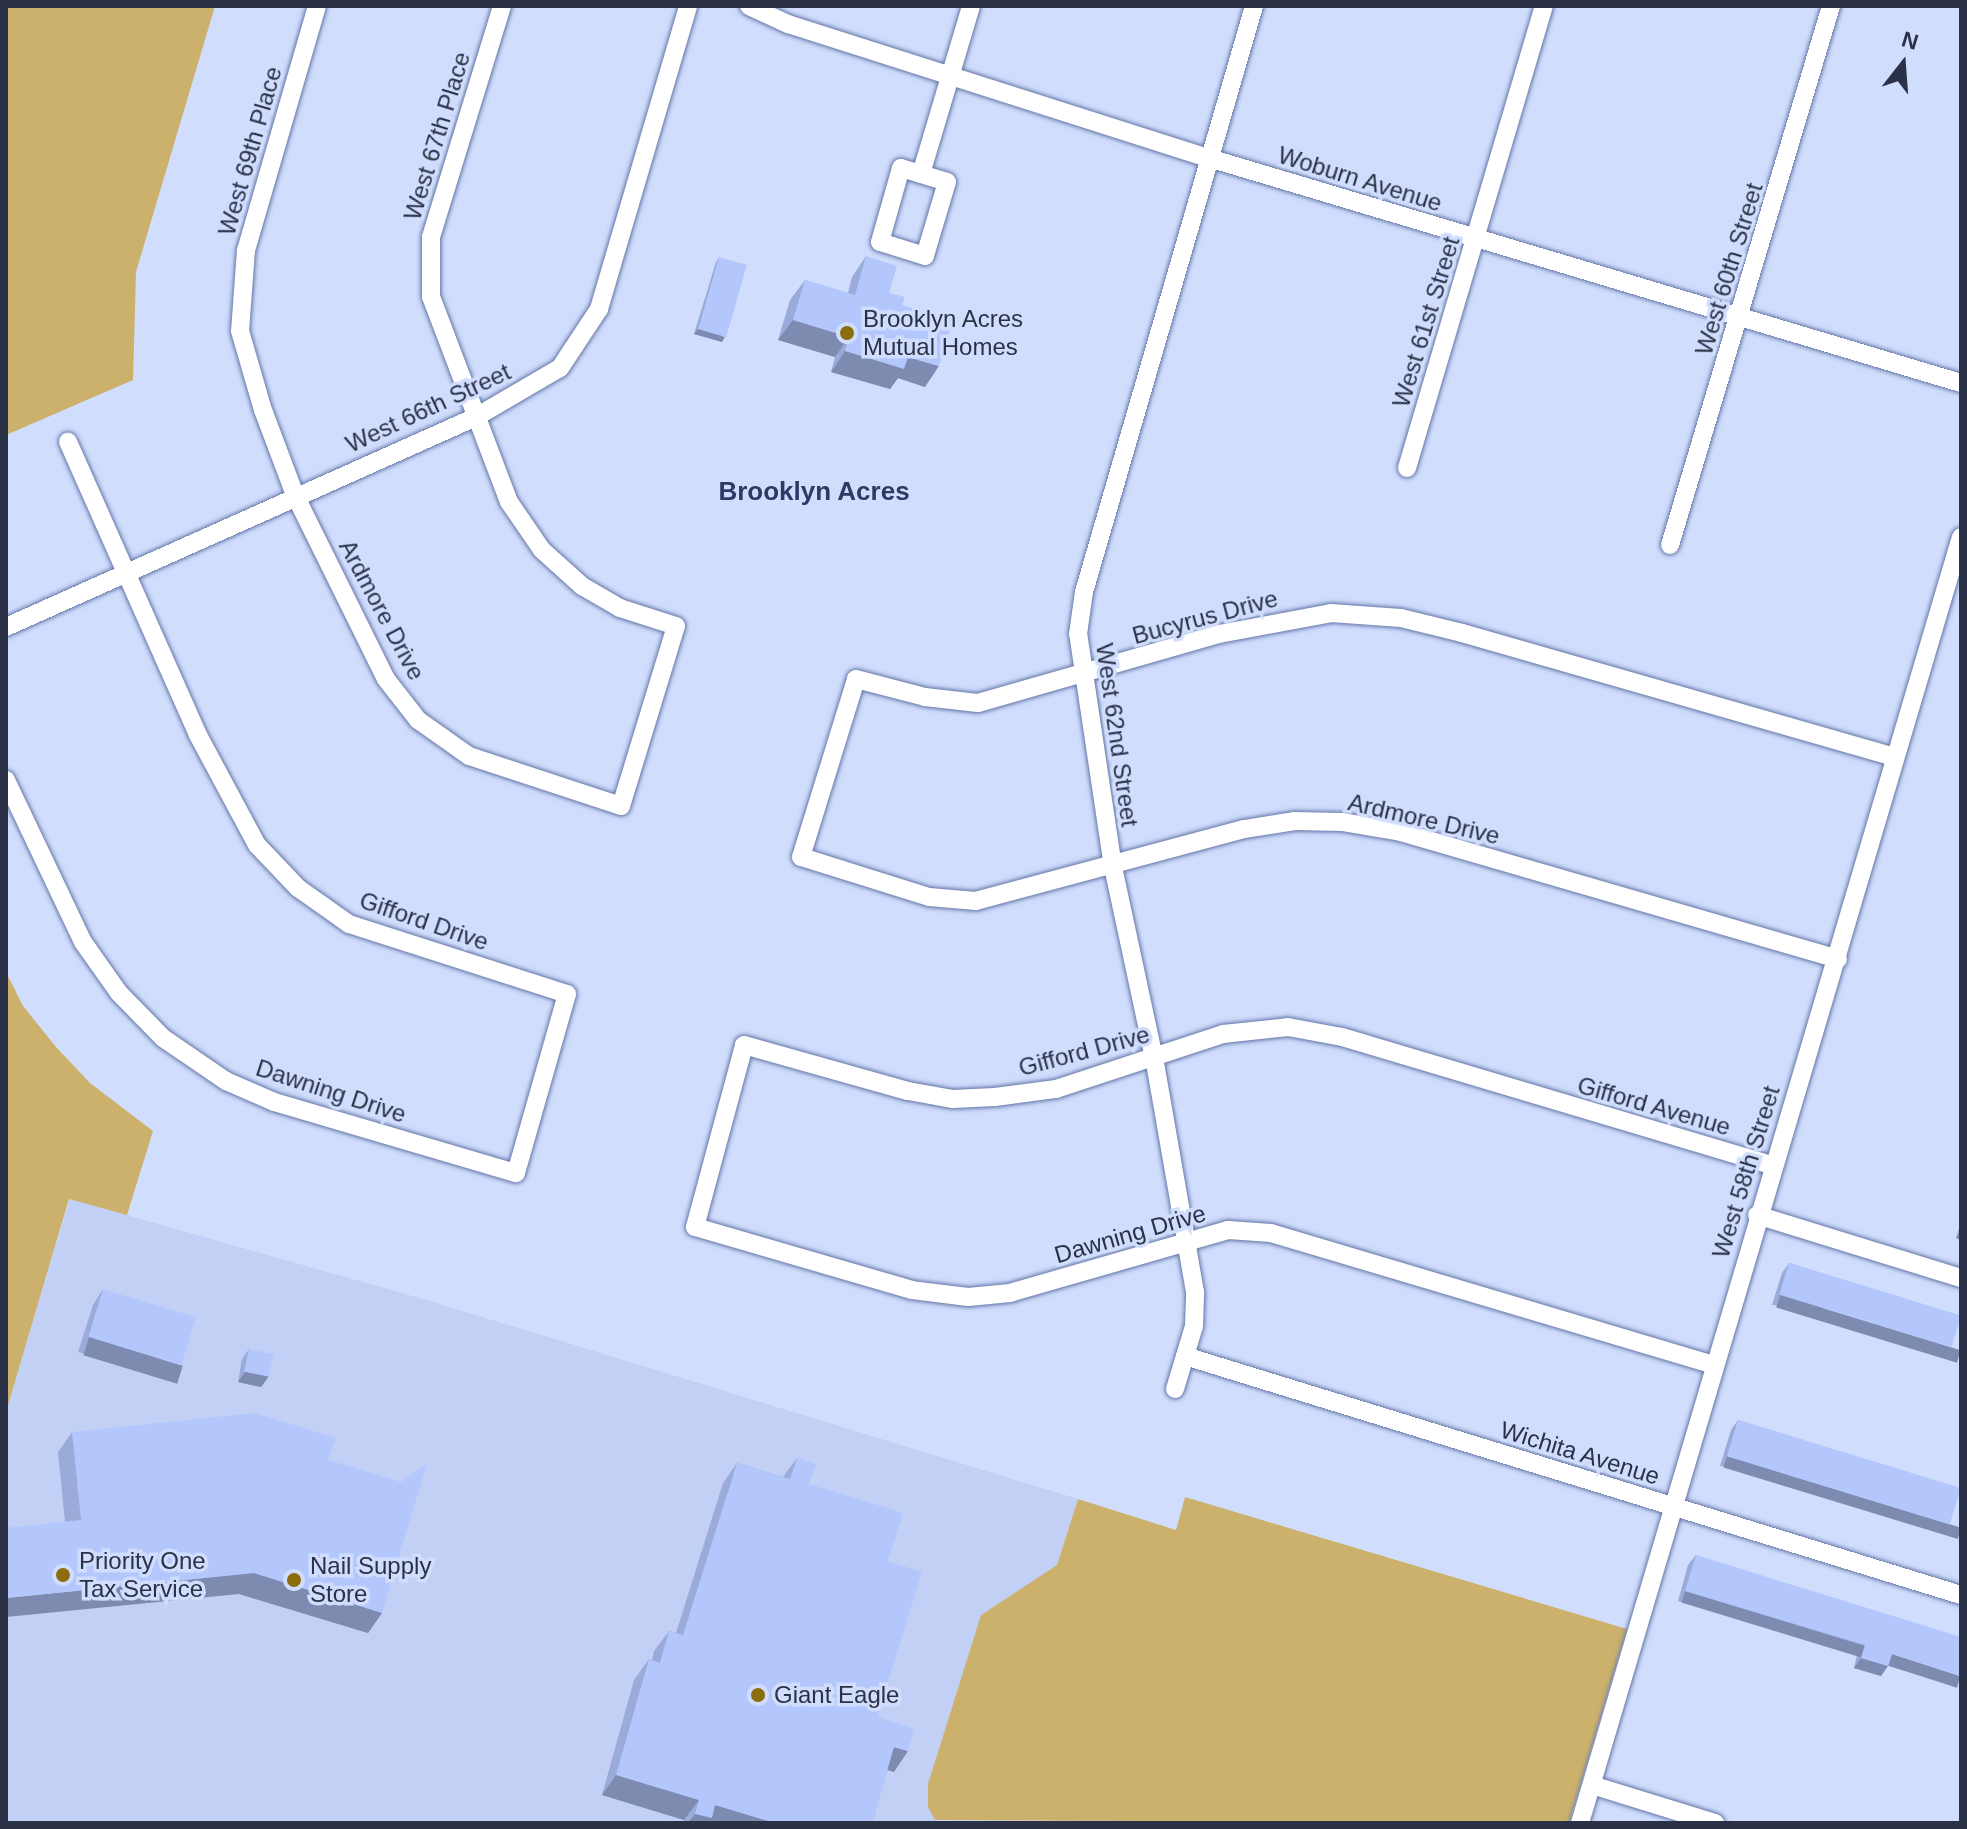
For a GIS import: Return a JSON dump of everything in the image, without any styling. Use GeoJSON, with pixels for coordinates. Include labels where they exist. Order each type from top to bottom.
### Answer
{"type":"FeatureCollection","features":[{"type":"Feature","properties":{"kind":"street","name":"West 69th Place"},"geometry":{"type":"LineString","coordinates":[[295,495],[240,331],[241,291],[255,207],[317,6]]}},
{"type":"Feature","properties":{"kind":"street","name":"West 67th Place"},"geometry":{"type":"LineString","coordinates":[[476,417],[431,297],[431,237],[502,6]]}},
{"type":"Feature","properties":{"kind":"street","name":"West 66th Street"},"geometry":{"type":"LineString","coordinates":[[6,627],[295,495],[476,417],[560,368],[599,309],[688,6]]}},
{"type":"Feature","properties":{"kind":"street","name":"Woburn Avenue"},"geometry":{"type":"LineString","coordinates":[[749,6],[788,24],[1209,158],[1739,320],[1961,383]]}},
{"type":"Feature","properties":{"kind":"street"},"geometry":{"type":"LineString","coordinates":[[921,174],[971,6]]}},
{"type":"Feature","properties":{"kind":"street","name":"West 62nd Street"},"geometry":{"type":"LineString","coordinates":[[1175,1389],[1185,1356],[1195,1292],[1154,1058],[1113,867],[1082,677],[1078,634],[1084,592],[1254,6]]}},
{"type":"Feature","properties":{"kind":"street","name":"West 61st Street"},"geometry":{"type":"LineString","coordinates":[[1407,468],[1544,6]]}},
{"type":"Feature","properties":{"kind":"street","name":"West 60th Street"},"geometry":{"type":"LineString","coordinates":[[1670,545],[1831,6]]}},
{"type":"Feature","properties":{"kind":"street"},"geometry":{"type":"LineString","coordinates":[[901,168],[921,174],[947,182],[925,256],[880,242],[901,168]]}},
{"type":"Feature","properties":{"kind":"street","name":"Ardmore Drive"},"geometry":{"type":"LineString","coordinates":[[295,495],[386,679],[418,720],[469,756],[621,806],[676,626],[620,608],[582,586],[542,550],[509,502],[476,417]]}},
{"type":"Feature","properties":{"kind":"street"},"geometry":{"type":"LineString","coordinates":[[68,442],[123,575]]}},
{"type":"Feature","properties":{"kind":"street","name":"West 58th Street"},"geometry":{"type":"LineString","coordinates":[[1580,1823],[1771,1165],[1838,959],[1894,757],[1961,537]]}},
{"type":"Feature","properties":{"kind":"street","name":"Gifford Drive"},"geometry":{"type":"LineString","coordinates":[[123,575],[230,799],[257,845],[298,888],[349,924],[567,994],[540,1084]]}},
{"type":"Feature","properties":{"kind":"street","name":"Bucyrus Drive"},"geometry":{"type":"LineString","coordinates":[[827,773],[856,679],[925,697],[978,703],[1082,677],[1274,620],[1331,613],[1401,618],[1894,757]]}},
{"type":"Feature","properties":{"kind":"street","name":"Ardmore Drive"},"geometry":{"type":"LineString","coordinates":[[827,773],[801,857],[929,897],[976,901],[1113,867],[1244,829],[1295,821],[1342,822],[1401,832],[1838,959]]}},
{"type":"Feature","properties":{"kind":"street","name":"Dawning Drive"},"geometry":{"type":"LineString","coordinates":[[6,780],[50,881],[119,993],[163,1038],[226,1081],[274,1102],[516,1173],[540,1084]]}},
{"type":"Feature","properties":{"kind":"street","name":"Gifford Drive"},"geometry":{"type":"LineString","coordinates":[[719,1134],[744,1045],[908,1091],[953,1099],[1056,1089],[1223,1034],[1288,1027],[1342,1037],[1524,1093]]}},
{"type":"Feature","properties":{"kind":"street","name":"Gifford Avenue"},"geometry":{"type":"LineString","coordinates":[[1524,1093],[1771,1165]]}},
{"type":"Feature","properties":{"kind":"street","name":"Dawning Drive"},"geometry":{"type":"LineString","coordinates":[[719,1134],[695,1227],[912,1290],[968,1297],[1010,1293],[1228,1230],[1271,1233],[1714,1365]]}},
{"type":"Feature","properties":{"kind":"street"},"geometry":{"type":"LineString","coordinates":[[1757,1215],[1961,1278]]}},
{"type":"Feature","properties":{"kind":"street","name":"Wichita Avenue"},"geometry":{"type":"LineString","coordinates":[[1185,1356],[1961,1595]]}},
{"type":"Feature","properties":{"kind":"street"},"geometry":{"type":"LineString","coordinates":[[1592,1785],[1715,1823]]}},
{"type":"Feature","properties":{"kind":"shaded area"},"geometry":{"type":"Polygon","coordinates":[[[6,6],[215,6],[136,272],[133,380],[6,435],[6,6]]]}},
{"type":"Feature","properties":{"kind":"shaded area"},"geometry":{"type":"Polygon","coordinates":[[[6,972],[23,1006],[56,1047],[90,1083],[153,1131],[127,1215],[69,1199],[6,1412],[6,972]]]}},
{"type":"Feature","properties":{"kind":"shaded area"},"geometry":{"type":"Polygon","coordinates":[[[70,1199],[430,1301],[1078,1499],[1057,1565],[981,1615],[935,1820],[939,1823],[6,1823],[6,1412],[70,1199]]]}},
{"type":"Feature","properties":{"kind":"shaded area"},"geometry":{"type":"Polygon","coordinates":[[[1185,1497],[1627,1629],[1569,1823],[935,1820],[928,1807],[928,1784],[981,1615],[1057,1565],[1078,1499],[1176,1530],[1185,1497]]]}},
{"type":"Feature","properties":{"kind":"building"},"geometry":{"type":"Polygon","coordinates":[[[866,256],[897,266],[889,293],[905,297],[902,305],[953,320],[939,366],[908,357],[904,369],[845,351],[849,337],[793,320],[805,280],[855,295],[866,256]]]}},
{"type":"Feature","properties":{"kind":"building"},"geometry":{"type":"Polygon","coordinates":[[[719,257],[747,265],[726,337],[698,329],[719,257]]]}},
{"type":"Feature","properties":{"kind":"building"},"geometry":{"type":"Polygon","coordinates":[[[1789,1263],[1961,1316],[1951,1347],[1779,1295],[1789,1263]]]}},
{"type":"Feature","properties":{"kind":"building"},"geometry":{"type":"Polygon","coordinates":[[[103,1289],[196,1317],[181,1365],[88,1337],[103,1289]]]}},
{"type":"Feature","properties":{"kind":"building"},"geometry":{"type":"Polygon","coordinates":[[[249,1349],[273,1354],[269,1377],[244,1371],[249,1349]]]}},
{"type":"Feature","properties":{"kind":"building"},"geometry":{"type":"Polygon","coordinates":[[[255,1413],[336,1438],[328,1460],[401,1482],[427,1463],[382,1613],[254,1573],[6,1598],[6,1528],[81,1520],[72,1432],[255,1413]]]}},
{"type":"Feature","properties":{"kind":"building"},"geometry":{"type":"Polygon","coordinates":[[[1738,1420],[1961,1488],[1950,1524],[1727,1456],[1738,1420]]]}},
{"type":"Feature","properties":{"kind":"building"},"geometry":{"type":"Polygon","coordinates":[[[797,1458],[816,1464],[809,1484],[903,1513],[888,1561],[922,1572],[877,1717],[914,1729],[908,1751],[894,1747],[872,1823],[775,1823],[715,1805],[712,1818],[695,1814],[699,1800],[616,1775],[649,1659],[660,1663],[669,1631],[683,1635],[737,1463],[790,1479],[797,1458]]]}},
{"type":"Feature","properties":{"kind":"building"},"geometry":{"type":"Polygon","coordinates":[[[1696,1555],[1961,1637],[1961,1676],[1892,1654],[1888,1666],[1861,1658],[1865,1645],[1685,1591],[1696,1555]]]}},
{"type":"Feature","properties":{"kind":"place","name":"Brooklyn Acres Mutual Homes"},"geometry":{"type":"Point","coordinates":[847,333]}},
{"type":"Feature","properties":{"kind":"place","name":"Priority One Tax Service"},"geometry":{"type":"Point","coordinates":[63,1575]}},
{"type":"Feature","properties":{"kind":"place","name":"Nail Supply Store"},"geometry":{"type":"Point","coordinates":[294,1580]}},
{"type":"Feature","properties":{"kind":"place","name":"Giant Eagle"},"geometry":{"type":"Point","coordinates":[758,1695]}},
{"type":"Feature","properties":{"kind":"district","name":"Brooklyn Acres"},"geometry":{"type":"Point","coordinates":[814,492]}}]}
